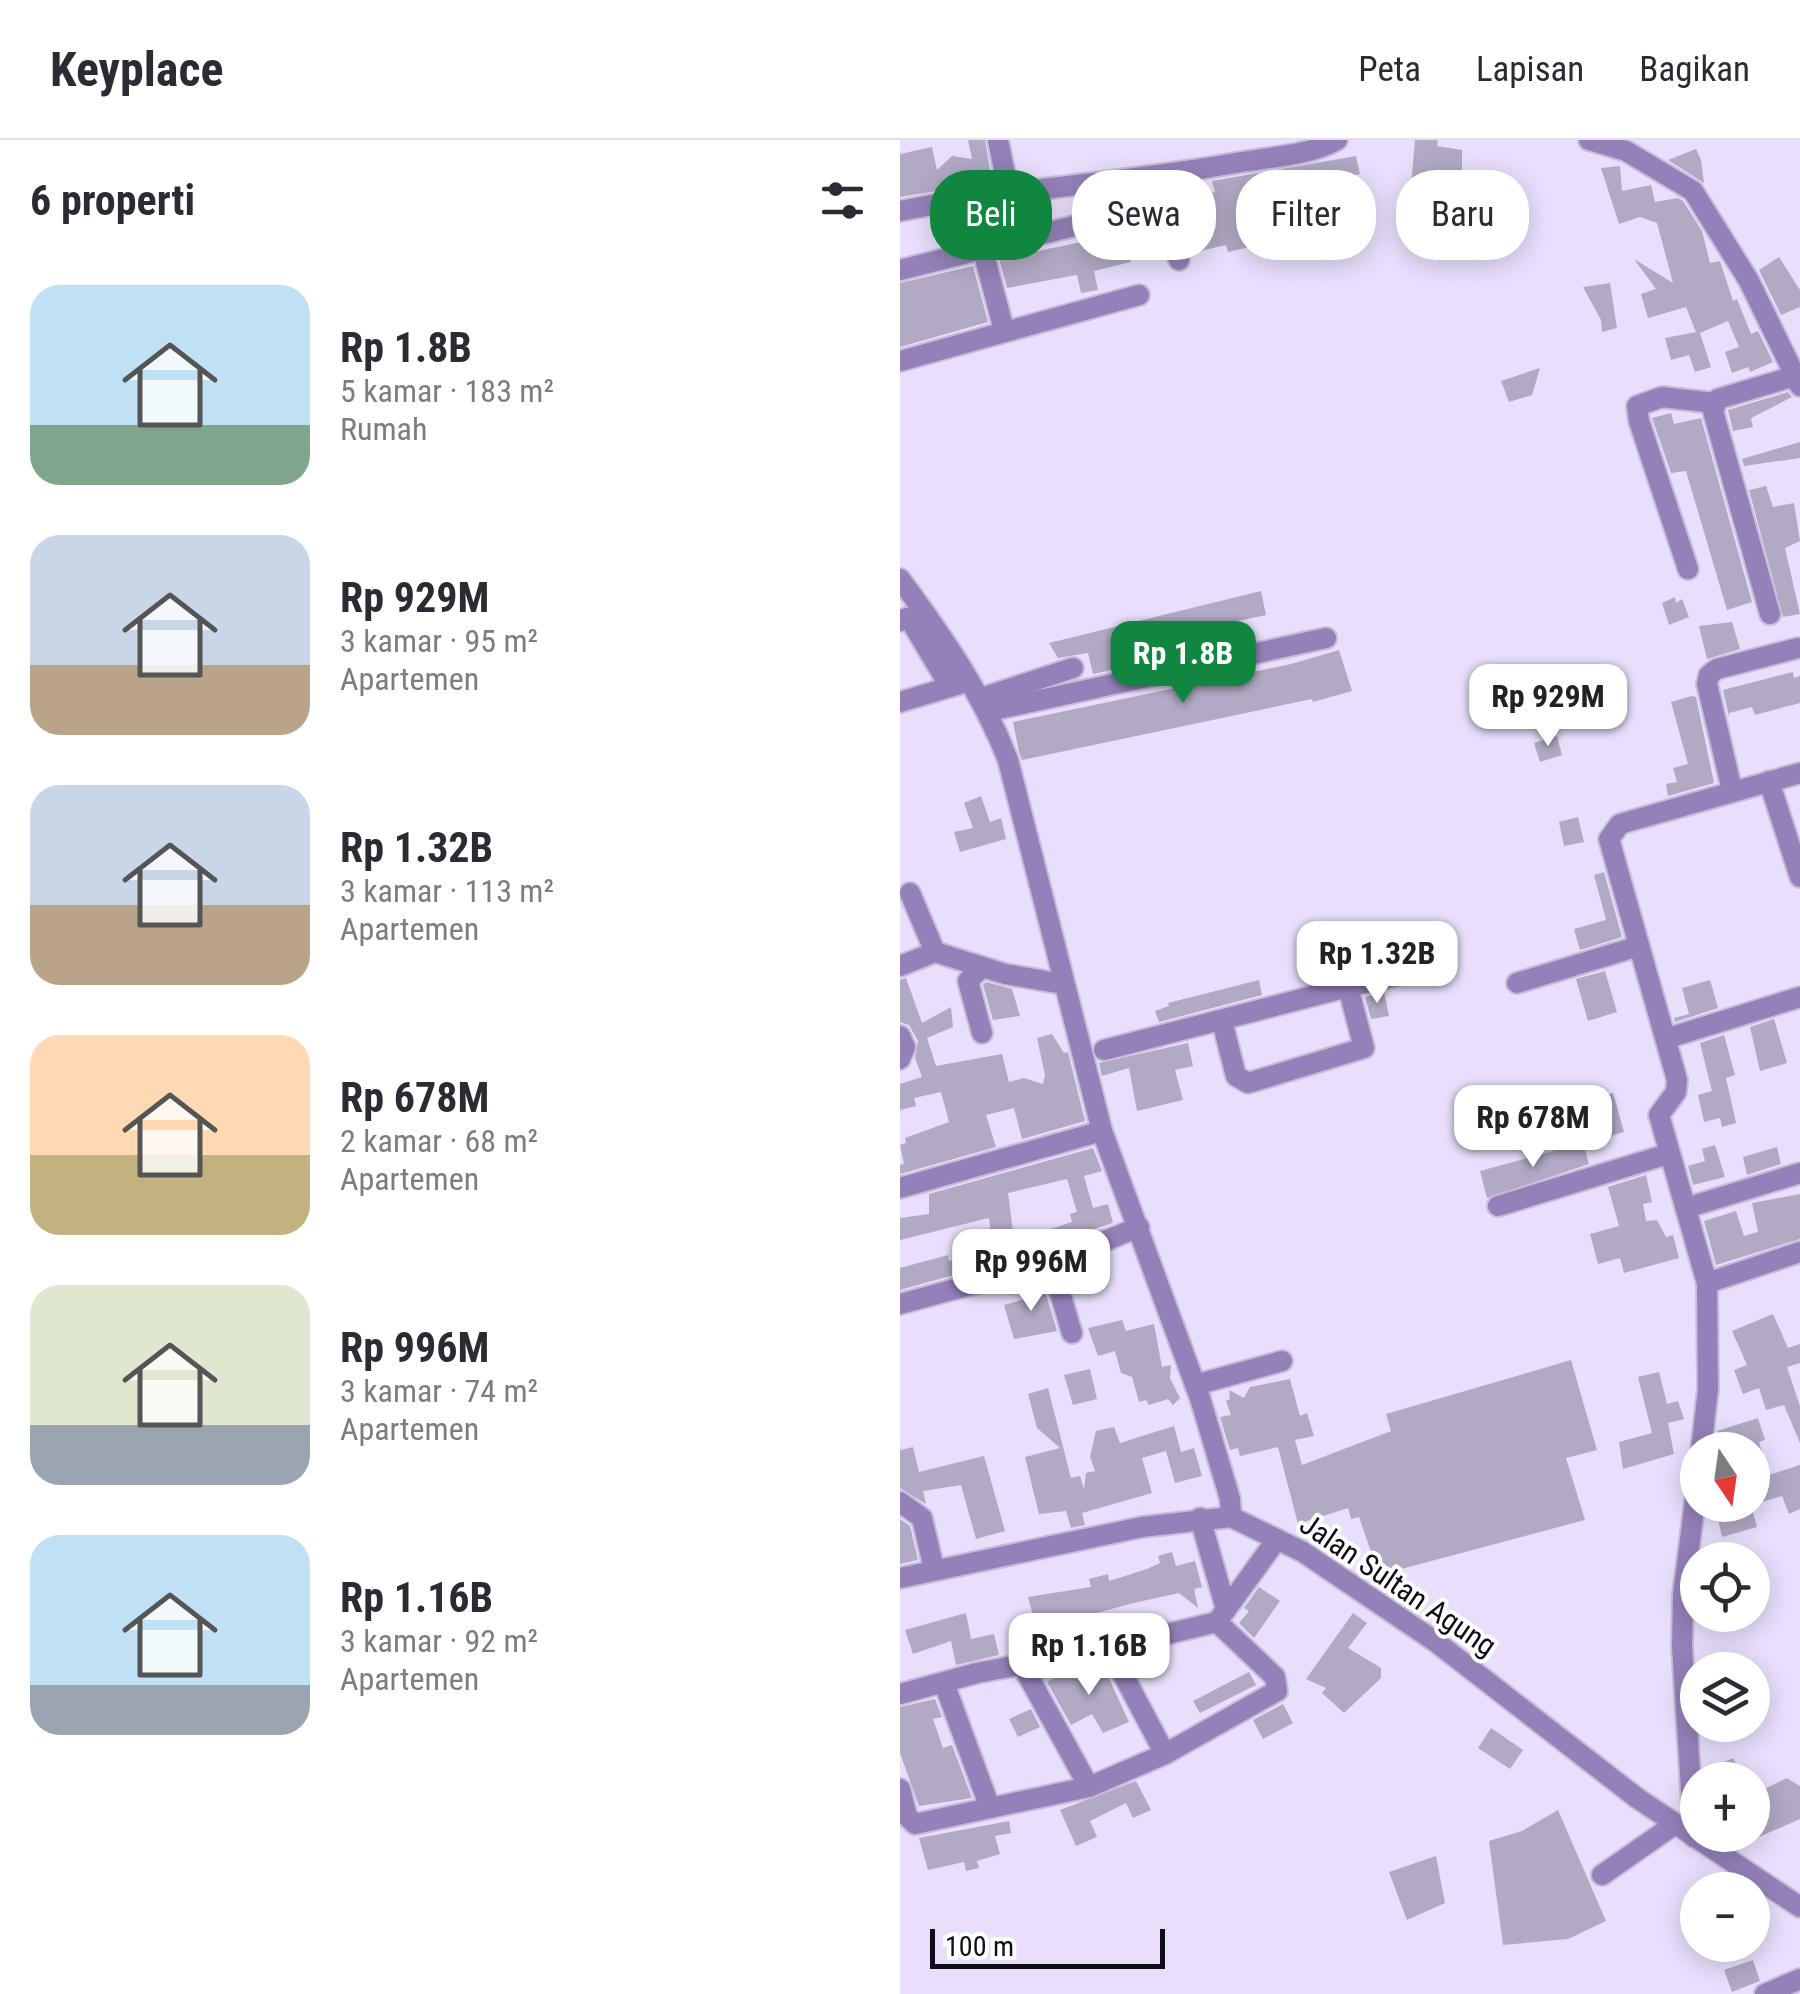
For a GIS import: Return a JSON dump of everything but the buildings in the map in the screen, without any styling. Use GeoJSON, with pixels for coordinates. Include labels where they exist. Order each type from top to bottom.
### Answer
{"type":"FeatureCollection","features":[{"type":"Feature","properties":{"kind":"street"},"geometry":{"type":"LineString","coordinates":[[998,140],[1004,170]]}},
{"type":"Feature","properties":{"kind":"street"},"geometry":{"type":"LineString","coordinates":[[1193,170],[1307,150],[1338,140]]}},
{"type":"Feature","properties":{"kind":"street"},"geometry":{"type":"LineString","coordinates":[[1590,140],[1626,152],[1694,191],[1749,281],[1798,381],[1714,403],[1662,396],[1637,406],[1638,422],[1688,569]]}},
{"type":"Feature","properties":{"kind":"street"},"geometry":{"type":"LineString","coordinates":[[1626,152],[1646,140]]}},
{"type":"Feature","properties":{"kind":"street"},"geometry":{"type":"LineString","coordinates":[[900,211],[930,206]]}},
{"type":"Feature","properties":{"kind":"street"},"geometry":{"type":"LineString","coordinates":[[900,270],[946,260]]}},
{"type":"Feature","properties":{"kind":"street"},"geometry":{"type":"LineString","coordinates":[[985,260],[1004,330]]}},
{"type":"Feature","properties":{"kind":"street"},"geometry":{"type":"LineString","coordinates":[[900,361],[1139,295]]}},
{"type":"Feature","properties":{"kind":"street"},"geometry":{"type":"LineString","coordinates":[[1714,403],[1770,614]]}},
{"type":"Feature","properties":{"kind":"street"},"geometry":{"type":"LineString","coordinates":[[900,580],[981,697],[1008,760],[1063,984],[1093,1052],[1102,1131],[1194,1385],[1230,1499],[1231,1517]]}},
{"type":"Feature","properties":{"kind":"street"},"geometry":{"type":"LineString","coordinates":[[900,621],[907,618],[912,623],[950,688]]}},
{"type":"Feature","properties":{"kind":"street"},"geometry":{"type":"LineString","coordinates":[[900,702],[950,688],[981,697],[1326,638]]}},
{"type":"Feature","properties":{"kind":"street"},"geometry":{"type":"LineString","coordinates":[[1732,790],[1707,684],[1709,675],[1717,669],[1799,649]]}},
{"type":"Feature","properties":{"kind":"street"},"geometry":{"type":"LineString","coordinates":[[981,697],[1073,668]]}},
{"type":"Feature","properties":{"kind":"street"},"geometry":{"type":"LineString","coordinates":[[1702,1432],[1708,1389],[1707,1283],[1659,1115],[1677,1087],[1668,1038],[1611,847],[1612,832],[1620,824],[1800,773]]}},
{"type":"Feature","properties":{"kind":"street"},"geometry":{"type":"LineString","coordinates":[[1769,781],[1800,877]]}},
{"type":"Feature","properties":{"kind":"street"},"geometry":{"type":"LineString","coordinates":[[910,894],[935,952]]}},
{"type":"Feature","properties":{"kind":"street"},"geometry":{"type":"LineString","coordinates":[[1517,983],[1639,946]]}},
{"type":"Feature","properties":{"kind":"street"},"geometry":{"type":"LineString","coordinates":[[900,966],[935,952],[982,967],[1063,984]]}},
{"type":"Feature","properties":{"kind":"street"},"geometry":{"type":"LineString","coordinates":[[1093,1052],[1446,963]]}},
{"type":"Feature","properties":{"kind":"street"},"geometry":{"type":"LineString","coordinates":[[982,967],[968,980],[982,1033]]}},
{"type":"Feature","properties":{"kind":"street"},"geometry":{"type":"LineString","coordinates":[[1222,1021],[1236,1076],[1248,1083],[1364,1048],[1348,988]]}},
{"type":"Feature","properties":{"kind":"street"},"geometry":{"type":"LineString","coordinates":[[1668,1038],[1800,997]]}},
{"type":"Feature","properties":{"kind":"street"},"geometry":{"type":"LineString","coordinates":[[900,1036],[905,1047],[900,1058]]}},
{"type":"Feature","properties":{"kind":"street"},"geometry":{"type":"LineString","coordinates":[[900,1188],[1102,1131]]}},
{"type":"Feature","properties":{"kind":"street"},"geometry":{"type":"LineString","coordinates":[[1498,1206],[1668,1154]]}},
{"type":"Feature","properties":{"kind":"street"},"geometry":{"type":"LineString","coordinates":[[1686,1208],[1800,1173]]}},
{"type":"Feature","properties":{"kind":"street"},"geometry":{"type":"LineString","coordinates":[[900,1304],[1050,1264],[1138,1227]]}},
{"type":"Feature","properties":{"kind":"street"},"geometry":{"type":"LineString","coordinates":[[1707,1283],[1800,1252]]}},
{"type":"Feature","properties":{"kind":"street"},"geometry":{"type":"LineString","coordinates":[[1050,1264],[1072,1333]]}},
{"type":"Feature","properties":{"kind":"street"},"geometry":{"type":"LineString","coordinates":[[1194,1385],[1282,1362]]}},
{"type":"Feature","properties":{"kind":"street"},"geometry":{"type":"LineString","coordinates":[[900,1502],[922,1518],[934,1569]]}},
{"type":"Feature","properties":{"kind":"street","name":"Jalan Sultan Agung"},"geometry":{"type":"LineString","coordinates":[[900,1578],[1200,1518],[1231,1517],[1303,1552],[1436,1642],[1680,1827]]}},
{"type":"Feature","properties":{"kind":"street"},"geometry":{"type":"LineString","coordinates":[[900,1788],[907,1816],[915,1824],[1088,1787],[1165,1754],[1277,1691],[1275,1677],[1221,1616],[1200,1518]]}},
{"type":"Feature","properties":{"kind":"street"},"geometry":{"type":"LineString","coordinates":[[1689,1762],[1682,1595],[1692,1522]]}},
{"type":"Feature","properties":{"kind":"street"},"geometry":{"type":"LineString","coordinates":[[900,1694],[1021,1663],[1109,1648],[1221,1616],[1277,1539]]}},
{"type":"Feature","properties":{"kind":"street"},"geometry":{"type":"LineString","coordinates":[[1109,1648],[1165,1754]]}},
{"type":"Feature","properties":{"kind":"street"},"geometry":{"type":"LineString","coordinates":[[1021,1663],[1088,1787]]}},
{"type":"Feature","properties":{"kind":"street"},"geometry":{"type":"LineString","coordinates":[[944,1683],[990,1808]]}},
{"type":"Feature","properties":{"kind":"street"},"geometry":{"type":"LineString","coordinates":[[1602,1876],[1675,1824]]}},
{"type":"Feature","properties":{"kind":"street","name":"Jalan Sultan Agung"},"geometry":{"type":"LineString","coordinates":[[1718,1852],[1800,1906]]}},
{"type":"Feature","properties":{"kind":"street"},"geometry":{"type":"LineString","coordinates":[[1766,1994],[1800,1979]]}}]}
